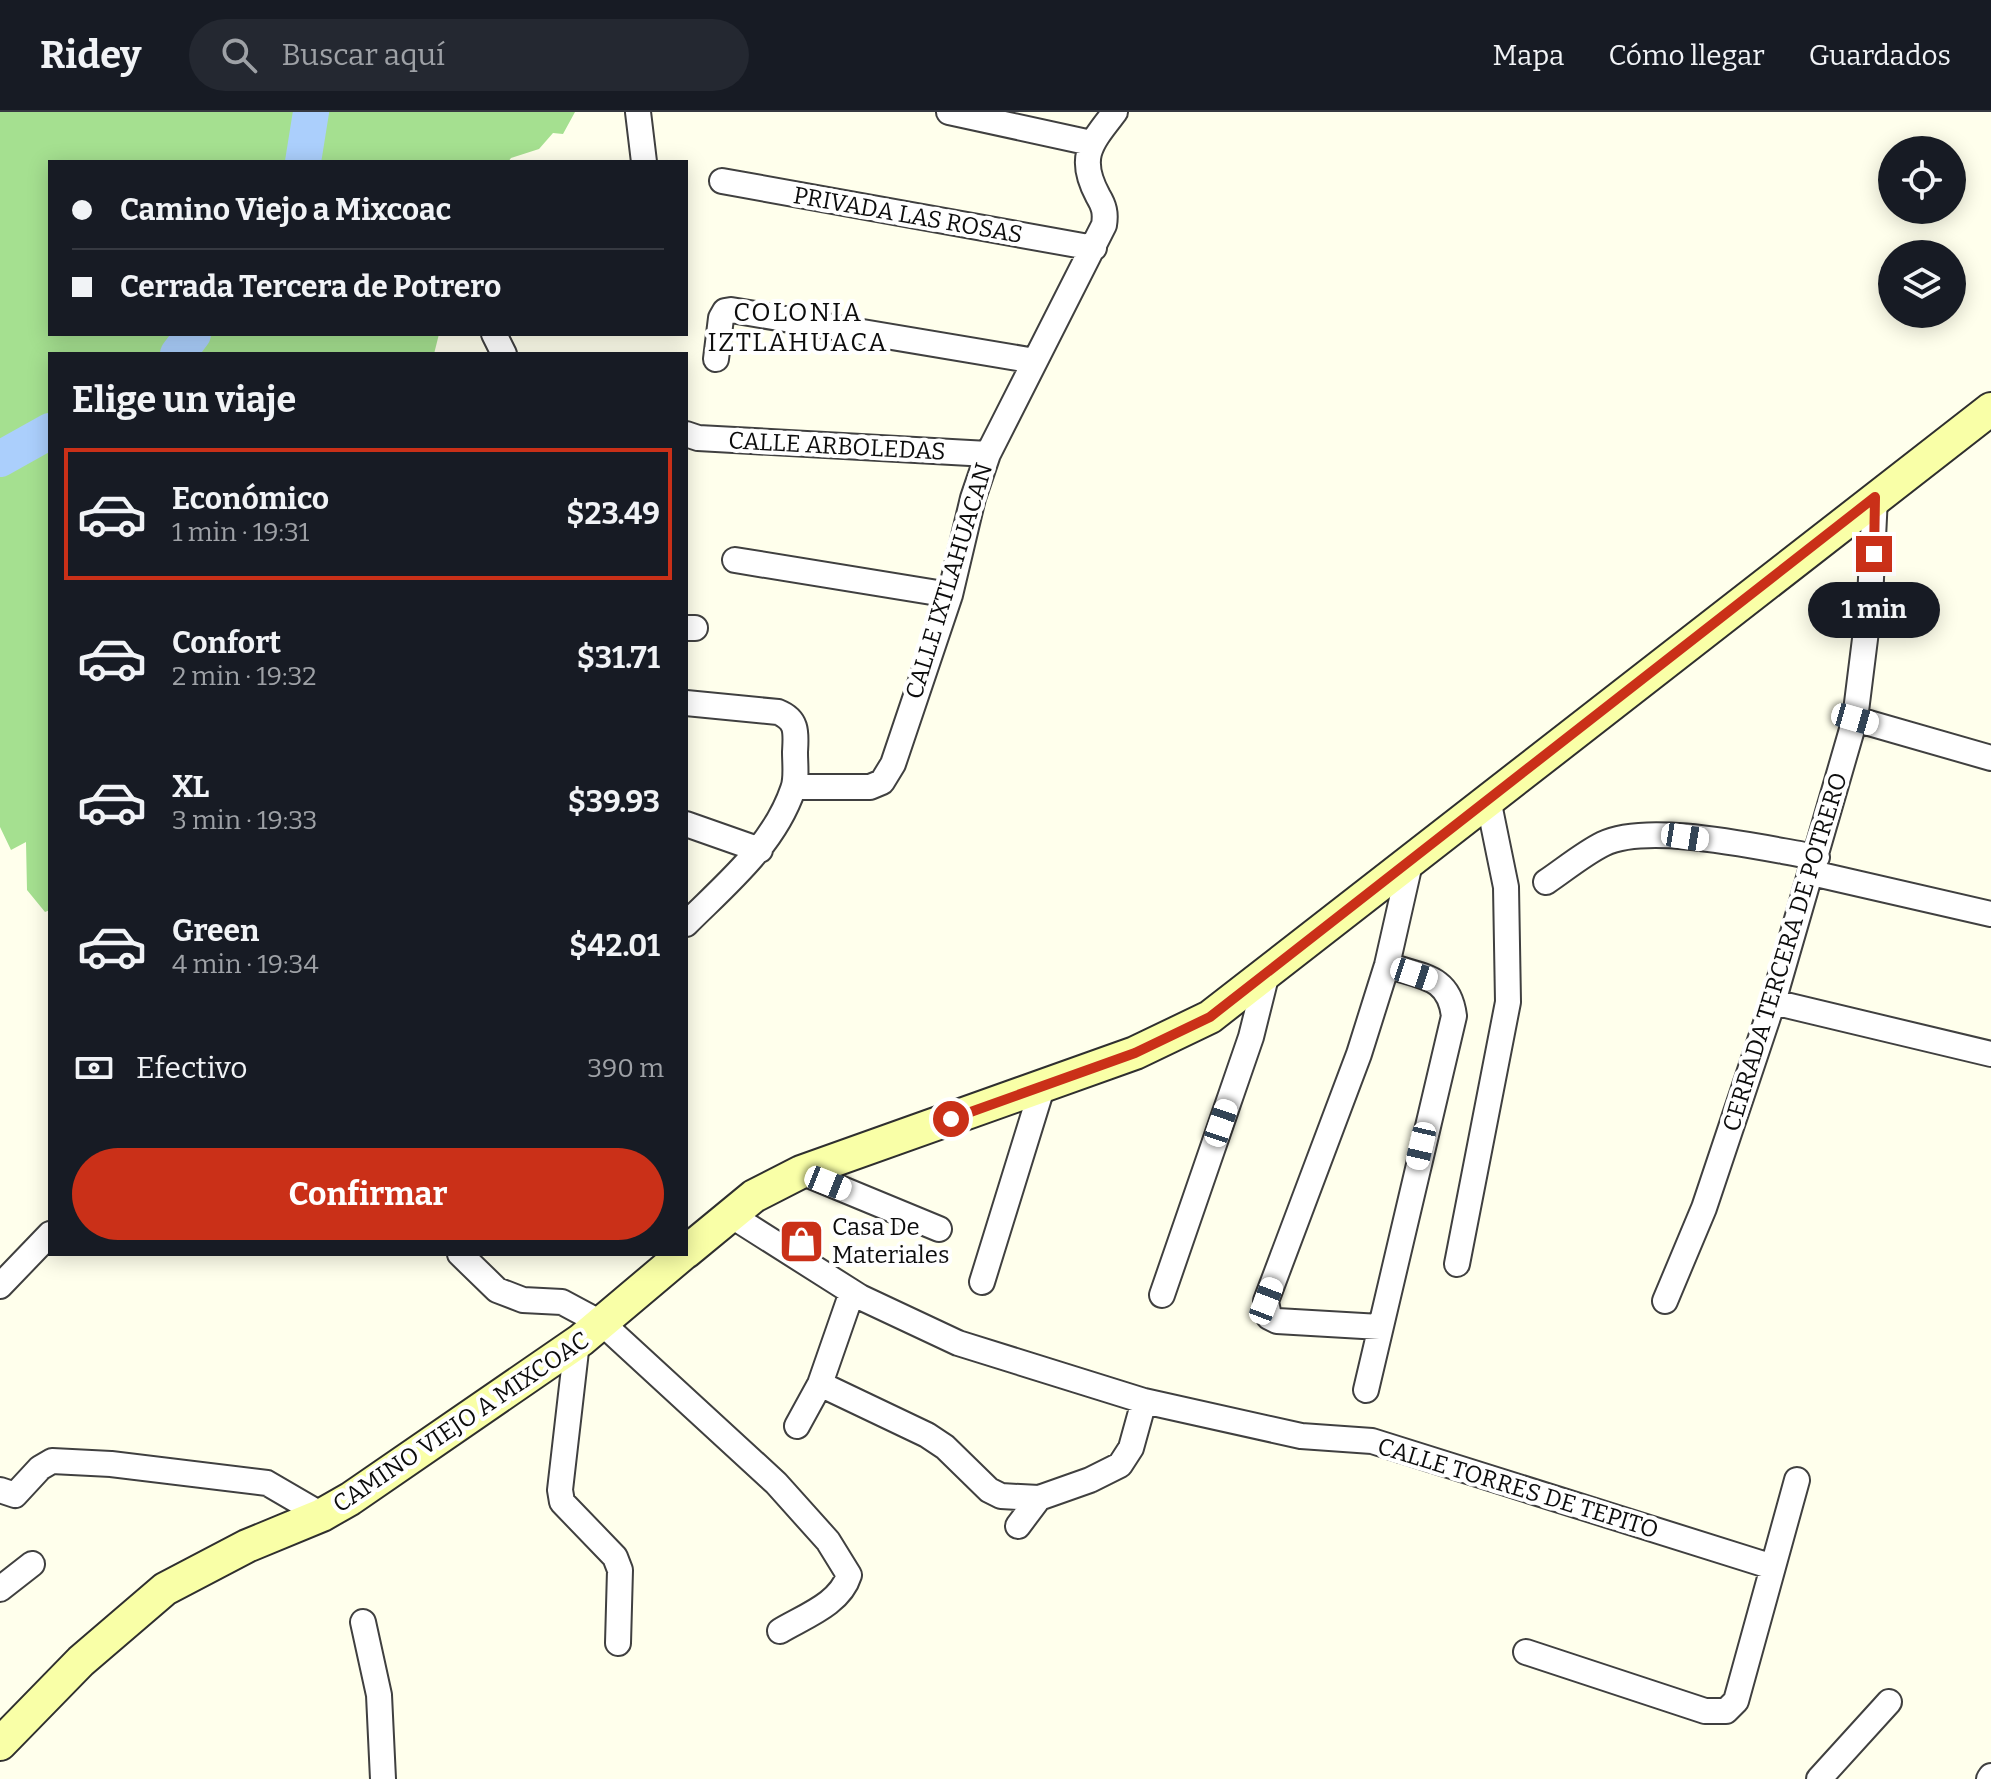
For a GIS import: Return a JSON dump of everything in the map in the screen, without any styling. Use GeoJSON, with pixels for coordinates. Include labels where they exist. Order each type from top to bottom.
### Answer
{"type":"FeatureCollection","features":[{"type":"Feature","properties":{"kind":"main road","name":"CAMINO VIEJO A MIXCOAC"},"geometry":{"type":"LineString","coordinates":[[688,1250],[754,1196],[801,1172],[1135,1053],[1210,1017],[1991,409]]}},
{"type":"Feature","properties":{"kind":"main road","name":"CAMINO VIEJO A MIXCOAC"},"geometry":{"type":"LineString","coordinates":[[0,1744],[81,1661],[165,1589],[247,1546],[322,1515],[592,1332],[657,1266],[679,1256]]}},
{"type":"Feature","properties":{"kind":"street"},"geometry":{"type":"LineString","coordinates":[[638,112],[644,160]]}},
{"type":"Feature","properties":{"kind":"street"},"geometry":{"type":"LineString","coordinates":[[949,112],[1091,143],[1115,112]]}},
{"type":"Feature","properties":{"kind":"street","name":"CALLE IXTLAHUACAN"},"geometry":{"type":"LineString","coordinates":[[794,787],[870,787],[882,782],[893,764],[950,595],[973,498],[988,454],[1094,248],[1105,217],[1104,208],[1088,177],[1087,159],[1091,143]]}},
{"type":"Feature","properties":{"kind":"street","name":"PRIVADA LAS ROSAS"},"geometry":{"type":"LineString","coordinates":[[722,181],[1094,248]]}},
{"type":"Feature","properties":{"kind":"street"},"geometry":{"type":"LineString","coordinates":[[716,359],[721,318],[725,311],[731,310],[1035,361]]}},
{"type":"Feature","properties":{"kind":"street","name":"CALLE ARBOLEDAS"},"geometry":{"type":"LineString","coordinates":[[688,435],[698,438],[988,454]]}},
{"type":"Feature","properties":{"kind":"street","name":"CERRADA TERCERA DE POTRERO"},"geometry":{"type":"LineString","coordinates":[[1665,1301],[1704,1208],[1773,1002],[1855,719],[1870,599],[1875,497]]}},
{"type":"Feature","properties":{"kind":"street"},"geometry":{"type":"LineString","coordinates":[[735,560],[950,595]]}},
{"type":"Feature","properties":{"kind":"street"},"geometry":{"type":"LineString","coordinates":[[688,703],[778,712],[790,717],[796,728],[794,787],[760,850],[688,922]]}},
{"type":"Feature","properties":{"kind":"street"},"geometry":{"type":"LineString","coordinates":[[1855,719],[1991,758]]}},
{"type":"Feature","properties":{"kind":"street"},"geometry":{"type":"LineString","coordinates":[[1457,1264],[1508,1002],[1506,887],[1488,799]]}},
{"type":"Feature","properties":{"kind":"street"},"geometry":{"type":"LineString","coordinates":[[688,825],[760,850]]}},
{"type":"Feature","properties":{"kind":"street"},"geometry":{"type":"LineString","coordinates":[[1546,882],[1604,844],[1632,836],[1685,837],[1815,865],[1991,914]]}},
{"type":"Feature","properties":{"kind":"street"},"geometry":{"type":"LineString","coordinates":[[1380,1327],[1287,1323],[1269,1317],[1265,1311],[1266,1301],[1359,1054],[1387,965],[1411,859]]}},
{"type":"Feature","properties":{"kind":"street"},"geometry":{"type":"LineString","coordinates":[[1366,1390],[1454,1016],[1452,998],[1442,983],[1387,965]]}},
{"type":"Feature","properties":{"kind":"street"},"geometry":{"type":"LineString","coordinates":[[1162,1295],[1251,1037],[1267,973]]}},
{"type":"Feature","properties":{"kind":"street"},"geometry":{"type":"LineString","coordinates":[[1773,1002],[1991,1054]]}},
{"type":"Feature","properties":{"kind":"street"},"geometry":{"type":"LineString","coordinates":[[982,1282],[1042,1088]]}},
{"type":"Feature","properties":{"kind":"street"},"geometry":{"type":"LineString","coordinates":[[801,1172],[939,1229]]}},
{"type":"Feature","properties":{"kind":"street","name":"CALLE TORRES DE TEPITO"},"geometry":{"type":"LineString","coordinates":[[729,1214],[852,1292],[958,1343],[1144,1401],[1301,1436],[1372,1441],[1773,1567]]}},
{"type":"Feature","properties":{"kind":"street"},"geometry":{"type":"LineString","coordinates":[[0,1286],[48,1236]]}},
{"type":"Feature","properties":{"kind":"street"},"geometry":{"type":"LineString","coordinates":[[462,1256],[497,1290],[523,1300],[562,1302],[592,1332],[776,1483],[839,1555],[849,1575],[835,1599],[780,1631]]}},
{"type":"Feature","properties":{"kind":"street"},"geometry":{"type":"LineString","coordinates":[[797,1426],[820,1384],[852,1292]]}},
{"type":"Feature","properties":{"kind":"street"},"geometry":{"type":"LineString","coordinates":[[592,1332],[576,1351],[560,1490],[562,1502],[615,1557],[620,1570],[618,1643]]}},
{"type":"Feature","properties":{"kind":"street"},"geometry":{"type":"LineString","coordinates":[[820,1384],[927,1435],[945,1447],[989,1490],[1001,1496],[1039,1498],[1120,1465],[1131,1448],[1144,1401]]}},
{"type":"Feature","properties":{"kind":"street"},"geometry":{"type":"LineString","coordinates":[[0,1490],[15,1495],[40,1468],[52,1461],[111,1464],[267,1483],[322,1515]]}},
{"type":"Feature","properties":{"kind":"street"},"geometry":{"type":"LineString","coordinates":[[1526,1652],[1705,1711],[1726,1711],[1736,1701],[1797,1480]]}},
{"type":"Feature","properties":{"kind":"street"},"geometry":{"type":"LineString","coordinates":[[1018,1526],[1039,1498]]}},
{"type":"Feature","properties":{"kind":"street"},"geometry":{"type":"LineString","coordinates":[[0,1589],[32,1564]]}},
{"type":"Feature","properties":{"kind":"street"},"geometry":{"type":"LineString","coordinates":[[363,1622],[379,1695],[383,1779]]}},
{"type":"Feature","properties":{"kind":"street"},"geometry":{"type":"LineString","coordinates":[[1819,1779],[1889,1702]]}},
{"type":"Feature","properties":{"kind":"green space"},"geometry":{"type":"Polygon","coordinates":[[[0,112],[575,112],[563,134],[553,133],[539,149],[510,160],[48,160],[48,336],[438,336],[434,352],[48,352],[48,911],[45,912],[27,890],[26,842],[11,850],[0,827],[0,112]]]}},
{"type":"Feature","properties":{"kind":"waterway"},"geometry":{"type":"LineString","coordinates":[[303,160],[311,112]]}},
{"type":"Feature","properties":{"kind":"waterway"},"geometry":{"type":"LineString","coordinates":[[180,352],[192,336]]}},
{"type":"Feature","properties":{"kind":"waterway"},"geometry":{"type":"LineString","coordinates":[[0,459],[48,432]]}},
{"type":"Feature","properties":{"kind":"place","name":"Casa De Materiales"},"geometry":{"type":"Point","coordinates":[801,1241]}},
{"type":"Feature","properties":{"kind":"district","name":"COLONIA IZTLAHUACA"},"geometry":{"type":"Point","coordinates":[798,327]}},
{"type":"Feature","properties":{"kind":"route"},"geometry":{"type":"LineString","coordinates":[[951,1119],[1135,1053],[1210,1017],[1875,497],[1874,554]]}}]}
